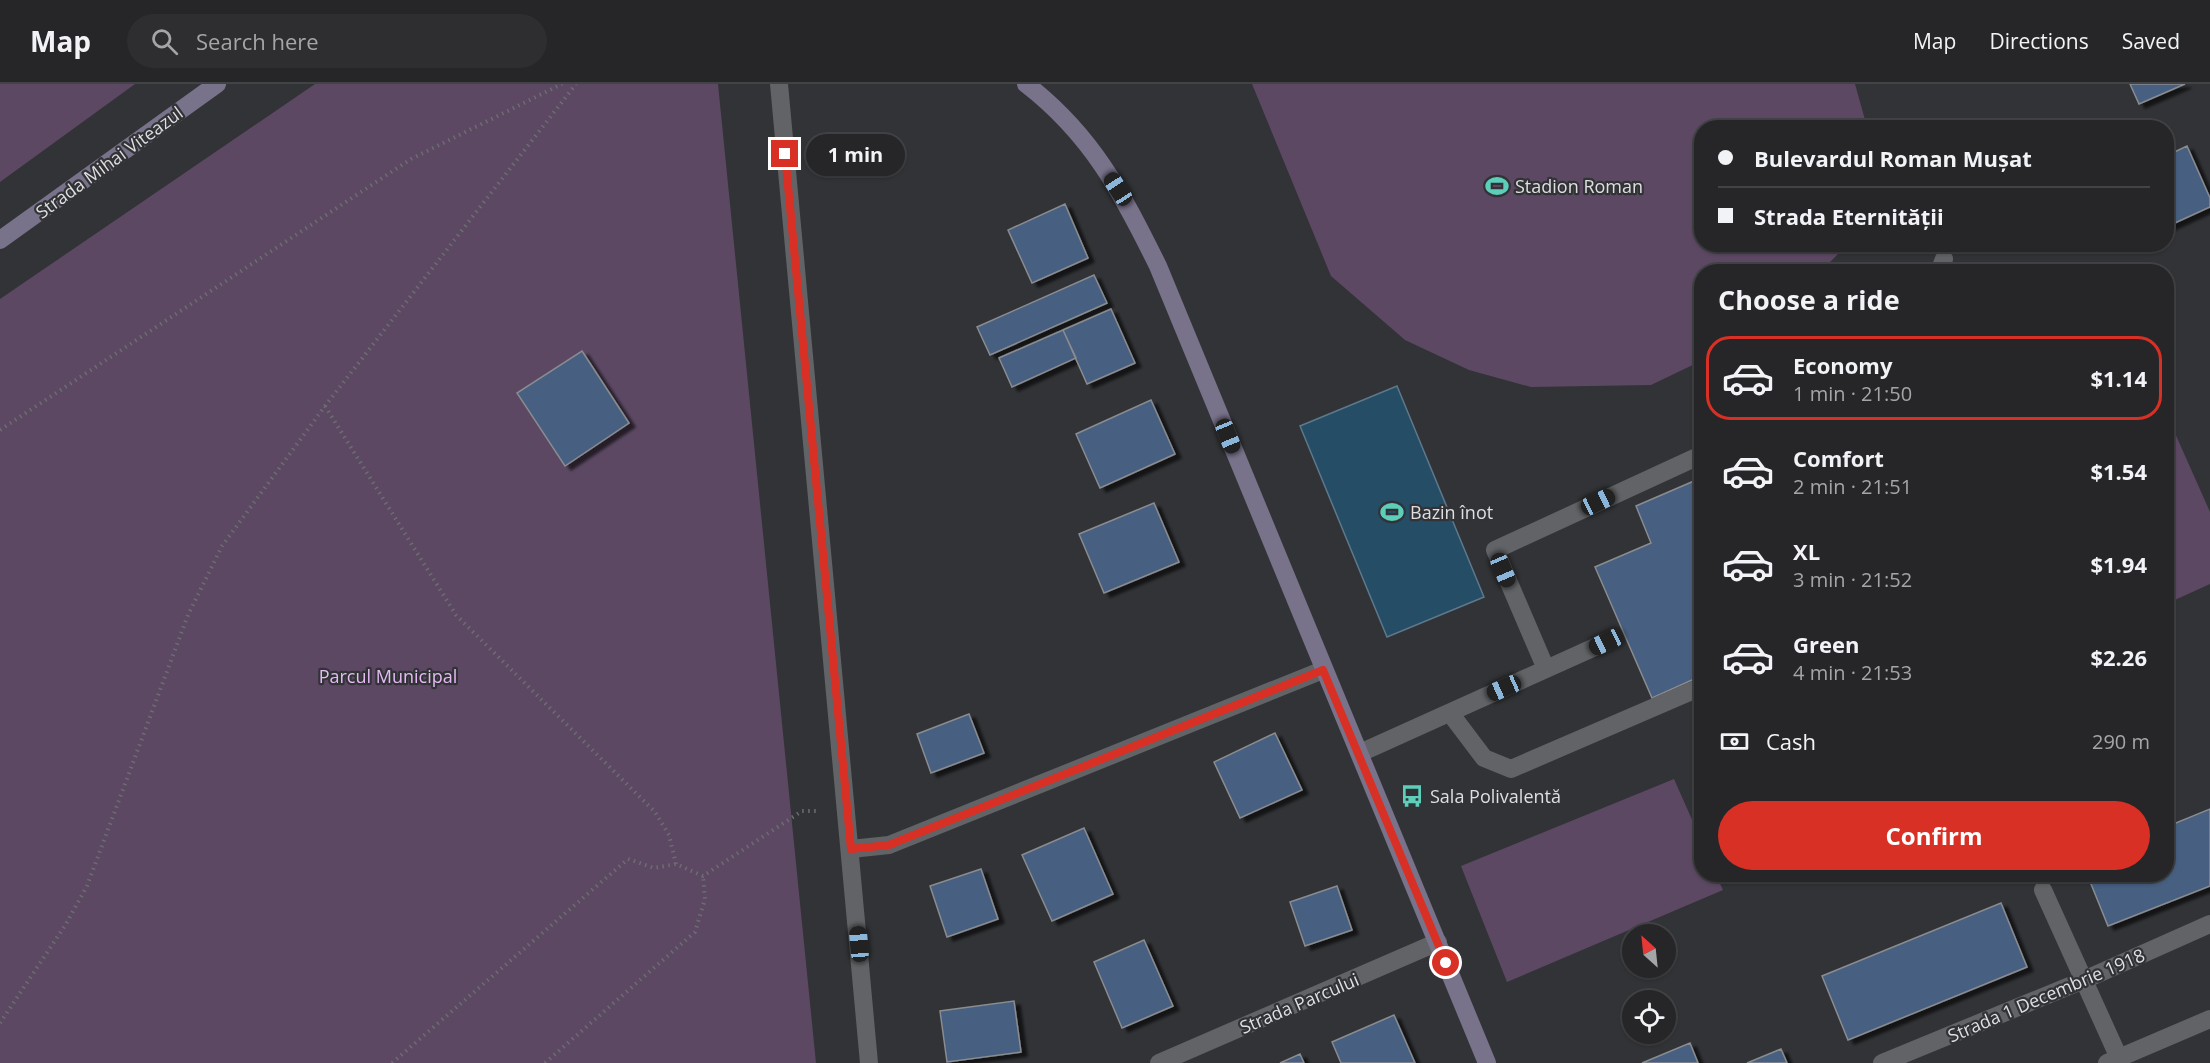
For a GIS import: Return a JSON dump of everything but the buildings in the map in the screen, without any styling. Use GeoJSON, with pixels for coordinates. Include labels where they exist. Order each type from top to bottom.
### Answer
{"type":"FeatureCollection","features":[{"type":"Feature","properties":{"kind":"street","name":"Strada Mihai Viteazul"},"geometry":{"type":"LineString","coordinates":[[0,240],[218,84]]}},
{"type":"Feature","properties":{"kind":"street"},"geometry":{"type":"LineString","coordinates":[[779,84],[869,1063]]}},
{"type":"Feature","properties":{"kind":"street"},"geometry":{"type":"LineString","coordinates":[[1038,87],[1087,141],[1128,205],[1158,266],[1323,670],[1360,753],[1488,1063]]}},
{"type":"Feature","properties":{"kind":"street"},"geometry":{"type":"LineString","coordinates":[[1546,669],[1495,550],[1694,458]]}},
{"type":"Feature","properties":{"kind":"street"},"geometry":{"type":"LineString","coordinates":[[1360,753],[1606,642]]}},
{"type":"Feature","properties":{"kind":"street"},"geometry":{"type":"LineString","coordinates":[[851,849],[889,845],[1323,670]]}},
{"type":"Feature","properties":{"kind":"street"},"geometry":{"type":"LineString","coordinates":[[1450,713],[1484,759],[1511,769],[1694,690]]}},
{"type":"Feature","properties":{"kind":"street"},"geometry":{"type":"LineString","coordinates":[[2043,890],[2084,980],[2113,1060],[2210,1019]]}},
{"type":"Feature","properties":{"kind":"street","name":"Strada 1 Decembrie 1918"},"geometry":{"type":"LineString","coordinates":[[1882,1063],[2084,980],[2210,924]]}},
{"type":"Feature","properties":{"kind":"street","name":"Strada Parcului"},"geometry":{"type":"LineString","coordinates":[[1159,1063],[1438,942]]}},
{"type":"Feature","properties":{"kind":"path"},"geometry":{"type":"LineString","coordinates":[[0,430],[411,159],[562,84]]}},
{"type":"Feature","properties":{"kind":"path"},"geometry":{"type":"LineString","coordinates":[[0,1023],[66,924],[87,886],[188,615],[222,546],[325,406],[576,84]]}},
{"type":"Feature","properties":{"kind":"path"},"geometry":{"type":"LineString","coordinates":[[325,406],[456,615],[655,812],[669,835],[676,864]]}},
{"type":"Feature","properties":{"kind":"path"},"geometry":{"type":"LineString","coordinates":[[703,876],[802,811],[845,811]]}},
{"type":"Feature","properties":{"kind":"path"},"geometry":{"type":"LineString","coordinates":[[392,1063],[628,859],[654,868],[676,864],[703,876]]}},
{"type":"Feature","properties":{"kind":"path"},"geometry":{"type":"LineString","coordinates":[[545,1063],[695,932],[705,899],[703,876]]}},
{"type":"Feature","properties":{"kind":"green space"},"geometry":{"type":"Polygon","coordinates":[[[0,84],[135,84],[0,182],[0,84]]]}},
{"type":"Feature","properties":{"kind":"green space","name":"Parcul Municipal"},"geometry":{"type":"Polygon","coordinates":[[[315,84],[718,84],[816,1063],[0,1063],[0,299],[315,84]]]}},
{"type":"Feature","properties":{"kind":"green space","name":"Stadion Roman"},"geometry":{"type":"Polygon","coordinates":[[[1252,84],[1855,84],[1865,120],[1694,120],[1694,252],[1839,252],[1828,264],[1694,264],[1694,364],[1651,385],[1531,387],[1469,370],[1405,340],[1331,276],[1252,84]]]}},
{"type":"Feature","properties":{"kind":"green space"},"geometry":{"type":"Polygon","coordinates":[[[2174,431],[2210,512],[2210,584],[2174,600],[2174,431]]]}},
{"type":"Feature","properties":{"kind":"green space"},"geometry":{"type":"Polygon","coordinates":[[[1674,779],[1694,824],[1694,882],[1719,882],[1723,890],[1643,924],[1622,924],[1622,933],[1507,982],[1461,866],[1674,779]]]}},
{"type":"Feature","properties":{"kind":"water","name":"Bazin înot"},"geometry":{"type":"Polygon","coordinates":[[[1397,386],[1484,597],[1387,637],[1300,426],[1397,386]]]}},
{"type":"Feature","properties":{"kind":"place","name":"Stadion Roman"},"geometry":{"type":"Point","coordinates":[1497,186]}},
{"type":"Feature","properties":{"kind":"place","name":"Bazin înot"},"geometry":{"type":"Point","coordinates":[1392,512]}},
{"type":"Feature","properties":{"kind":"place","name":"Sala Polivalentă"},"geometry":{"type":"Point","coordinates":[1412,796]}},
{"type":"Feature","properties":{"kind":"route"},"geometry":{"type":"LineString","coordinates":[[785,154],[845,811],[851,849],[889,845],[1323,670],[1360,753],[1446,963]]}}]}
